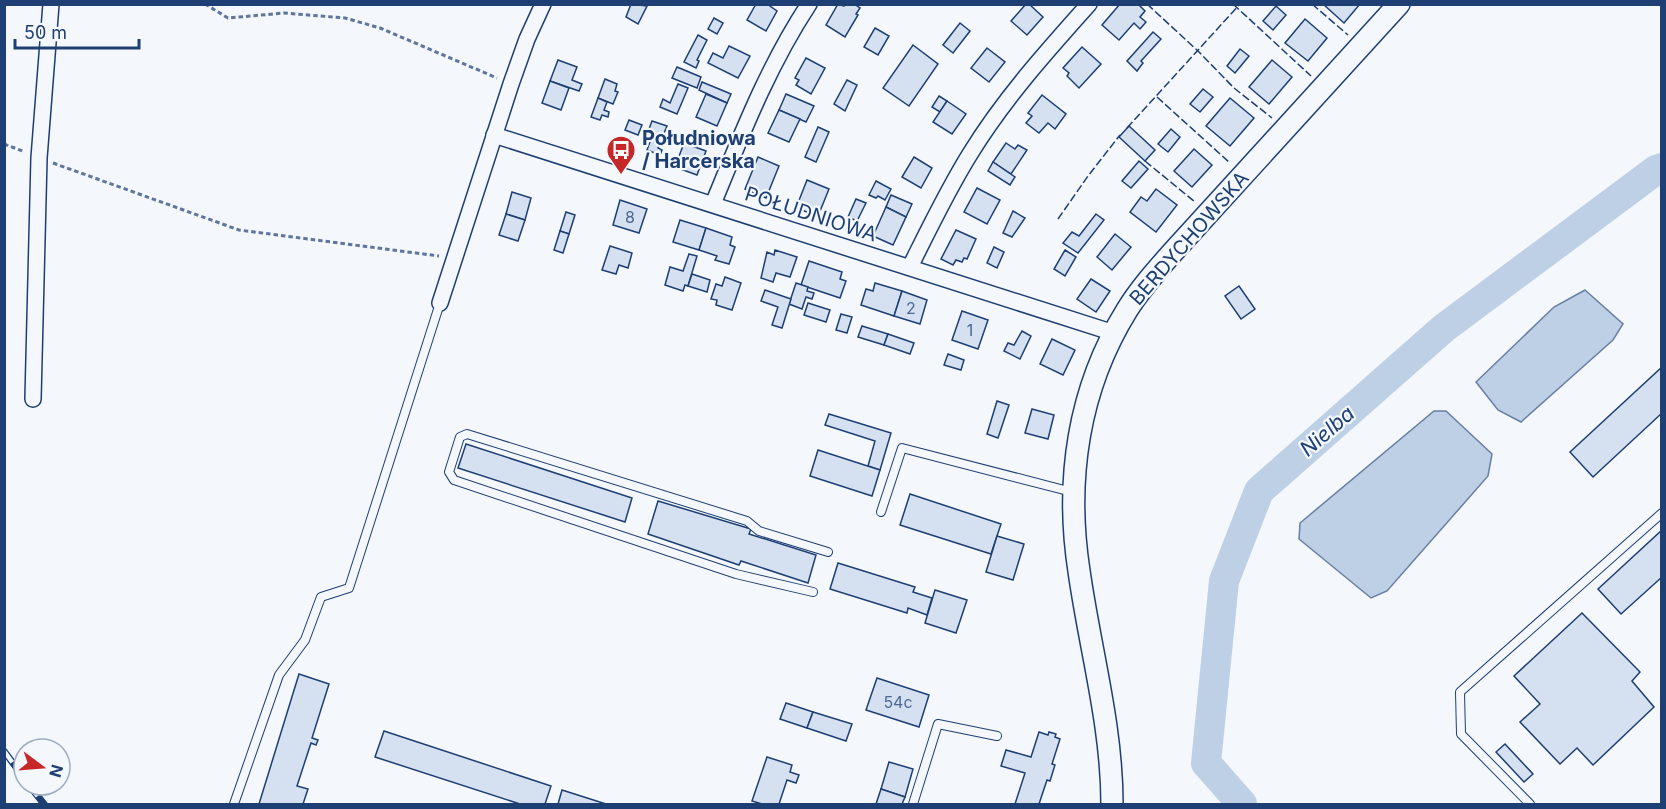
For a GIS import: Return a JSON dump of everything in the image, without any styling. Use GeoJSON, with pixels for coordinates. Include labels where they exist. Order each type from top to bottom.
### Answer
{"type":"FeatureCollection","features":[{"type":"Feature","properties":{"kind":"street"},"geometry":{"type":"LineString","coordinates":[[33,399],[39,158],[51,4]]}},
{"type":"Feature","properties":{"kind":"street"},"geometry":{"type":"LineString","coordinates":[[440,303],[511,84],[527,39],[543,4]]}},
{"type":"Feature","properties":{"kind":"street"},"geometry":{"type":"LineString","coordinates":[[713,204],[771,70],[809,4]]}},
{"type":"Feature","properties":{"kind":"street"},"geometry":{"type":"LineString","coordinates":[[910,267],[949,190],[996,114],[1089,4]]}},
{"type":"Feature","properties":{"kind":"street","name":"BERDYCHOWSKA"},"geometry":{"type":"LineString","coordinates":[[1112,804],[1108,738],[1078,571],[1072,492],[1076,447],[1084,408],[1114,333],[1139,292],[1400,4]]}},
{"type":"Feature","properties":{"kind":"street","name":"POŁUDNIOWA"},"geometry":{"type":"LineString","coordinates":[[494,135],[1114,333]]}},
{"type":"Feature","properties":{"kind":"lane"},"geometry":{"type":"LineString","coordinates":[[234,804],[279,675],[306,640],[321,597],[349,588],[440,303]]}},
{"type":"Feature","properties":{"kind":"lane"},"geometry":{"type":"LineString","coordinates":[[813,592],[736,574],[454,480],[449,472],[460,437],[467,434],[735,517],[747,521],[759,531],[828,552]]}},
{"type":"Feature","properties":{"kind":"lane"},"geometry":{"type":"LineString","coordinates":[[881,513],[902,448],[1072,492]]}},
{"type":"Feature","properties":{"kind":"lane"},"geometry":{"type":"LineString","coordinates":[[1530,804],[1461,734],[1460,692],[1662,513]]}},
{"type":"Feature","properties":{"kind":"lane"},"geometry":{"type":"LineString","coordinates":[[912,804],[938,724],[997,736]]}},
{"type":"Feature","properties":{"kind":"path"},"geometry":{"type":"LineString","coordinates":[[205,4],[228,18],[284,13],[345,18],[380,28],[511,84]]}},
{"type":"Feature","properties":{"kind":"path"},"geometry":{"type":"LineString","coordinates":[[4,144],[239,230],[455,258]]}},
{"type":"Feature","properties":{"kind":"water"},"geometry":{"type":"Polygon","coordinates":[[[1585,290],[1623,324],[1613,340],[1521,422],[1498,410],[1476,382],[1554,307],[1585,290]]]}},
{"type":"Feature","properties":{"kind":"water"},"geometry":{"type":"Polygon","coordinates":[[[1434,411],[1446,411],[1492,454],[1488,476],[1387,591],[1371,598],[1299,539],[1300,523],[1434,411]]]}},
{"type":"Feature","properties":{"kind":"building"},"geometry":{"type":"Polygon","coordinates":[[[631,4],[647,6],[638,24],[626,17],[631,4]]]}},
{"type":"Feature","properties":{"kind":"building"},"geometry":{"type":"Polygon","coordinates":[[[756,4],[767,4],[777,11],[766,31],[747,20],[756,4]]]}},
{"type":"Feature","properties":{"kind":"building"},"geometry":{"type":"Polygon","coordinates":[[[838,4],[844,6],[854,4],[860,8],[845,37],[826,25],[838,4]]]}},
{"type":"Feature","properties":{"kind":"building"},"geometry":{"type":"Polygon","coordinates":[[[1026,4],[1029,4],[1043,17],[1027,35],[1011,21],[1026,4]]]}},
{"type":"Feature","properties":{"kind":"building"},"geometry":{"type":"Polygon","coordinates":[[[1120,4],[1138,4],[1145,11],[1140,17],[1146,22],[1140,29],[1134,23],[1119,40],[1102,25],[1120,4]]]}},
{"type":"Feature","properties":{"kind":"building"},"geometry":{"type":"Polygon","coordinates":[[[1323,4],[1360,4],[1344,23],[1323,4]]]}},
{"type":"Feature","properties":{"kind":"building"},"geometry":{"type":"Polygon","coordinates":[[[1276,6],[1286,15],[1273,30],[1263,21],[1276,6]]]}},
{"type":"Feature","properties":{"kind":"building"},"geometry":{"type":"Polygon","coordinates":[[[714,18],[723,23],[717,34],[708,29],[714,18]]]}},
{"type":"Feature","properties":{"kind":"building"},"geometry":{"type":"Polygon","coordinates":[[[1305,19],[1327,38],[1308,61],[1285,43],[1305,19]]]}},
{"type":"Feature","properties":{"kind":"building"},"geometry":{"type":"Polygon","coordinates":[[[960,23],[970,31],[953,53],[943,45],[960,23]]]}},
{"type":"Feature","properties":{"kind":"building"},"geometry":{"type":"Polygon","coordinates":[[[875,28],[889,36],[878,55],[864,47],[875,28]]]}},
{"type":"Feature","properties":{"kind":"building"},"geometry":{"type":"Polygon","coordinates":[[[1153,32],[1161,39],[1141,61],[1143,63],[1137,71],[1127,61],[1153,32]]]}},
{"type":"Feature","properties":{"kind":"building"},"geometry":{"type":"Polygon","coordinates":[[[698,35],[707,40],[697,60],[699,61],[696,68],[684,62],[698,35]]]}},
{"type":"Feature","properties":{"kind":"building"},"geometry":{"type":"Polygon","coordinates":[[[913,45],[938,64],[909,106],[883,88],[913,45]]]}},
{"type":"Feature","properties":{"kind":"building"},"geometry":{"type":"Polygon","coordinates":[[[729,46],[750,56],[738,78],[708,63],[713,53],[723,58],[729,46]]]}},
{"type":"Feature","properties":{"kind":"building"},"geometry":{"type":"Polygon","coordinates":[[[1082,47],[1101,64],[1079,88],[1067,76],[1069,73],[1063,68],[1082,47]]]}},
{"type":"Feature","properties":{"kind":"building"},"geometry":{"type":"Polygon","coordinates":[[[987,48],[1005,62],[989,82],[971,68],[987,48]]]}},
{"type":"Feature","properties":{"kind":"building"},"geometry":{"type":"Polygon","coordinates":[[[1240,49],[1249,56],[1235,73],[1227,66],[1240,49]]]}},
{"type":"Feature","properties":{"kind":"building"},"geometry":{"type":"Polygon","coordinates":[[[806,58],[825,68],[811,94],[796,85],[799,80],[795,78],[806,58]]]}},
{"type":"Feature","properties":{"kind":"building"},"geometry":{"type":"Polygon","coordinates":[[[558,60],[577,67],[572,80],[582,84],[579,91],[550,81],[558,60]]]}},
{"type":"Feature","properties":{"kind":"building"},"geometry":{"type":"Polygon","coordinates":[[[1272,60],[1292,77],[1269,104],[1249,87],[1272,60]]]}},
{"type":"Feature","properties":{"kind":"building"},"geometry":{"type":"Polygon","coordinates":[[[677,67],[701,77],[697,88],[672,78],[677,67]]]}},
{"type":"Feature","properties":{"kind":"building"},"geometry":{"type":"Polygon","coordinates":[[[605,79],[617,84],[615,91],[618,92],[613,104],[598,98],[605,79]]]}},
{"type":"Feature","properties":{"kind":"building"},"geometry":{"type":"Polygon","coordinates":[[[847,80],[857,85],[845,111],[834,104],[847,80]]]}},
{"type":"Feature","properties":{"kind":"building"},"geometry":{"type":"Polygon","coordinates":[[[550,81],[569,88],[561,110],[542,103],[550,81]]]}},
{"type":"Feature","properties":{"kind":"building"},"geometry":{"type":"Polygon","coordinates":[[[702,82],[731,94],[727,103],[699,90],[702,82]]]}},
{"type":"Feature","properties":{"kind":"building"},"geometry":{"type":"Polygon","coordinates":[[[678,84],[688,88],[677,114],[660,107],[663,99],[670,103],[678,84]]]}},
{"type":"Feature","properties":{"kind":"building"},"geometry":{"type":"Polygon","coordinates":[[[1203,89],[1213,97],[1200,112],[1190,104],[1203,89]]]}},
{"type":"Feature","properties":{"kind":"building"},"geometry":{"type":"Polygon","coordinates":[[[706,94],[727,103],[717,126],[696,117],[706,94]]]}},
{"type":"Feature","properties":{"kind":"building"},"geometry":{"type":"Polygon","coordinates":[[[786,94],[814,106],[806,122],[779,110],[786,94]]]}},
{"type":"Feature","properties":{"kind":"building"},"geometry":{"type":"Polygon","coordinates":[[[1042,95],[1066,114],[1055,129],[1048,123],[1039,133],[1026,123],[1032,116],[1028,113],[1042,95]]]}},
{"type":"Feature","properties":{"kind":"building"},"geometry":{"type":"Polygon","coordinates":[[[939,96],[947,101],[940,112],[932,107],[939,96]]]}},
{"type":"Feature","properties":{"kind":"building"},"geometry":{"type":"Polygon","coordinates":[[[598,98],[607,102],[604,110],[609,112],[608,117],[602,115],[600,120],[591,117],[598,98]]]}},
{"type":"Feature","properties":{"kind":"building"},"geometry":{"type":"Polygon","coordinates":[[[1230,98],[1254,118],[1230,146],[1206,126],[1230,98]]]}},
{"type":"Feature","properties":{"kind":"building"},"geometry":{"type":"Polygon","coordinates":[[[947,101],[966,114],[952,134],[933,122],[947,101]]]}},
{"type":"Feature","properties":{"kind":"building"},"geometry":{"type":"Polygon","coordinates":[[[779,110],[800,119],[789,142],[768,133],[779,110]]]}},
{"type":"Feature","properties":{"kind":"building"},"geometry":{"type":"Polygon","coordinates":[[[629,120],[642,125],[638,135],[625,130],[629,120]]]}},
{"type":"Feature","properties":{"kind":"building"},"geometry":{"type":"Polygon","coordinates":[[[652,121],[667,126],[658,148],[662,150],[660,155],[647,150],[651,139],[646,137],[652,121]]]}},
{"type":"Feature","properties":{"kind":"building"},"geometry":{"type":"Polygon","coordinates":[[[1129,126],[1155,150],[1145,161],[1119,137],[1129,126]]]}},
{"type":"Feature","properties":{"kind":"building"},"geometry":{"type":"Polygon","coordinates":[[[818,127],[829,132],[816,162],[805,157],[818,127]]]}},
{"type":"Feature","properties":{"kind":"building"},"geometry":{"type":"Polygon","coordinates":[[[1171,129],[1180,137],[1168,152],[1158,144],[1171,129]]]}},
{"type":"Feature","properties":{"kind":"building"},"geometry":{"type":"Polygon","coordinates":[[[684,143],[706,151],[697,175],[675,167],[684,143]]]}},
{"type":"Feature","properties":{"kind":"building"},"geometry":{"type":"Polygon","coordinates":[[[1006,143],[1015,149],[1018,145],[1027,150],[1011,174],[993,162],[1006,143]]]}},
{"type":"Feature","properties":{"kind":"building"},"geometry":{"type":"Polygon","coordinates":[[[1194,149],[1212,165],[1192,187],[1174,171],[1194,149]]]}},
{"type":"Feature","properties":{"kind":"building"},"geometry":{"type":"Polygon","coordinates":[[[758,157],[779,166],[766,198],[745,189],[758,157]]]}},
{"type":"Feature","properties":{"kind":"building"},"geometry":{"type":"Polygon","coordinates":[[[914,157],[932,168],[921,188],[902,177],[914,157]]]}},
{"type":"Feature","properties":{"kind":"building"},"geometry":{"type":"Polygon","coordinates":[[[1139,161],[1148,169],[1131,188],[1122,181],[1139,161]]]}},
{"type":"Feature","properties":{"kind":"building"},"geometry":{"type":"Polygon","coordinates":[[[993,162],[1015,177],[1010,185],[988,171],[993,162]]]}},
{"type":"Feature","properties":{"kind":"building"},"geometry":{"type":"Polygon","coordinates":[[[807,180],[829,189],[818,216],[796,208],[807,180]]]}},
{"type":"Feature","properties":{"kind":"building"},"geometry":{"type":"Polygon","coordinates":[[[876,181],[891,189],[885,200],[869,195],[876,181]]]}},
{"type":"Feature","properties":{"kind":"building"},"geometry":{"type":"Polygon","coordinates":[[[977,188],[1000,200],[987,224],[964,212],[977,188]]]}},
{"type":"Feature","properties":{"kind":"building"},"geometry":{"type":"Polygon","coordinates":[[[1156,189],[1177,205],[1156,232],[1130,212],[1141,197],[1147,201],[1156,189]]]}},
{"type":"Feature","properties":{"kind":"building"},"geometry":{"type":"Polygon","coordinates":[[[512,192],[531,198],[525,220],[506,214],[512,192]]]}},
{"type":"Feature","properties":{"kind":"building"},"geometry":{"type":"Polygon","coordinates":[[[891,195],[912,204],[906,217],[886,207],[891,195]]]}},
{"type":"Feature","properties":{"kind":"building"},"geometry":{"type":"Polygon","coordinates":[[[856,199],[866,203],[857,221],[848,217],[856,199]]]}},
{"type":"Feature","properties":{"kind":"building"},"geometry":{"type":"Polygon","coordinates":[[[620,200],[647,209],[639,233],[613,225],[620,200]]]}},
{"type":"Feature","properties":{"kind":"building"},"geometry":{"type":"Polygon","coordinates":[[[886,207],[906,217],[893,245],[873,236],[886,207]]]}},
{"type":"Feature","properties":{"kind":"building"},"geometry":{"type":"Polygon","coordinates":[[[1013,211],[1025,218],[1012,237],[1003,233],[1013,211]]]}},
{"type":"Feature","properties":{"kind":"building"},"geometry":{"type":"Polygon","coordinates":[[[566,212],[575,215],[569,234],[560,231],[566,212]]]}},
{"type":"Feature","properties":{"kind":"building"},"geometry":{"type":"Polygon","coordinates":[[[506,214],[525,220],[518,241],[499,235],[506,214]]]}},
{"type":"Feature","properties":{"kind":"building"},"geometry":{"type":"Polygon","coordinates":[[[1096,214],[1104,220],[1078,253],[1063,243],[1072,232],[1079,236],[1096,214]]]}},
{"type":"Feature","properties":{"kind":"building"},"geometry":{"type":"Polygon","coordinates":[[[680,220],[706,228],[699,250],[673,242],[680,220]]]}},
{"type":"Feature","properties":{"kind":"building"},"geometry":{"type":"Polygon","coordinates":[[[706,228],[732,237],[730,245],[735,247],[729,264],[715,260],[717,256],[699,250],[706,228]]]}},
{"type":"Feature","properties":{"kind":"building"},"geometry":{"type":"Polygon","coordinates":[[[956,230],[976,239],[967,259],[964,258],[962,262],[956,260],[953,265],[941,259],[956,230]]]}},
{"type":"Feature","properties":{"kind":"building"},"geometry":{"type":"Polygon","coordinates":[[[560,231],[569,234],[563,253],[554,250],[560,231]]]}},
{"type":"Feature","properties":{"kind":"building"},"geometry":{"type":"Polygon","coordinates":[[[1115,234],[1131,247],[1112,270],[1097,257],[1115,234]]]}},
{"type":"Feature","properties":{"kind":"building"},"geometry":{"type":"Polygon","coordinates":[[[610,246],[632,253],[628,268],[619,265],[616,274],[602,270],[610,246]]]}},
{"type":"Feature","properties":{"kind":"building"},"geometry":{"type":"Polygon","coordinates":[[[994,247],[1004,252],[997,268],[987,263],[994,247]]]}},
{"type":"Feature","properties":{"kind":"building"},"geometry":{"type":"Polygon","coordinates":[[[775,250],[797,257],[790,277],[776,273],[773,282],[761,278],[767,252],[774,255],[775,250]]]}},
{"type":"Feature","properties":{"kind":"building"},"geometry":{"type":"Polygon","coordinates":[[[1065,250],[1076,257],[1065,276],[1054,269],[1065,250]]]}},
{"type":"Feature","properties":{"kind":"building"},"geometry":{"type":"Polygon","coordinates":[[[689,254],[697,256],[688,286],[685,285],[683,291],[665,285],[670,267],[683,271],[689,254]]]}},
{"type":"Feature","properties":{"kind":"building"},"geometry":{"type":"Polygon","coordinates":[[[809,261],[842,272],[840,279],[846,281],[840,298],[801,285],[809,261]]]}},
{"type":"Feature","properties":{"kind":"building"},"geometry":{"type":"Polygon","coordinates":[[[692,274],[710,280],[707,292],[688,286],[692,274]]]}},
{"type":"Feature","properties":{"kind":"building"},"geometry":{"type":"Polygon","coordinates":[[[725,277],[741,283],[732,310],[716,305],[717,300],[711,299],[716,284],[722,286],[725,277]]]}},
{"type":"Feature","properties":{"kind":"building"},"geometry":{"type":"Polygon","coordinates":[[[1091,279],[1110,291],[1096,312],[1077,299],[1091,279]]]}},
{"type":"Feature","properties":{"kind":"building"},"geometry":{"type":"Polygon","coordinates":[[[796,283],[808,287],[807,291],[814,293],[812,299],[806,297],[802,309],[789,304],[796,283]]]}},
{"type":"Feature","properties":{"kind":"building"},"geometry":{"type":"Polygon","coordinates":[[[875,283],[902,291],[894,316],[861,305],[866,289],[873,291],[875,283]]]}},
{"type":"Feature","properties":{"kind":"building"},"geometry":{"type":"Polygon","coordinates":[[[1239,286],[1255,309],[1241,319],[1225,296],[1239,286]]]}},
{"type":"Feature","properties":{"kind":"building"},"geometry":{"type":"Polygon","coordinates":[[[765,290],[791,299],[782,328],[772,325],[778,307],[761,301],[765,290]]]}},
{"type":"Feature","properties":{"kind":"building"},"geometry":{"type":"Polygon","coordinates":[[[902,291],[927,300],[920,324],[894,316],[902,291]]]}},
{"type":"Feature","properties":{"kind":"building"},"geometry":{"type":"Polygon","coordinates":[[[808,303],[830,310],[826,322],[804,315],[808,303]]]}},
{"type":"Feature","properties":{"kind":"building"},"geometry":{"type":"Polygon","coordinates":[[[962,311],[988,320],[978,349],[952,340],[962,311]]]}},
{"type":"Feature","properties":{"kind":"building"},"geometry":{"type":"Polygon","coordinates":[[[841,314],[852,317],[847,333],[836,330],[841,314]]]}},
{"type":"Feature","properties":{"kind":"building"},"geometry":{"type":"Polygon","coordinates":[[[862,326],[888,334],[884,345],[858,337],[862,326]]]}},
{"type":"Feature","properties":{"kind":"building"},"geometry":{"type":"Polygon","coordinates":[[[1022,331],[1031,336],[1020,359],[1004,351],[1008,343],[1014,345],[1022,331]]]}},
{"type":"Feature","properties":{"kind":"building"},"geometry":{"type":"Polygon","coordinates":[[[888,334],[914,343],[910,354],[884,345],[888,334]]]}},
{"type":"Feature","properties":{"kind":"building"},"geometry":{"type":"Polygon","coordinates":[[[1052,339],[1075,350],[1063,375],[1040,364],[1052,339]]]}},
{"type":"Feature","properties":{"kind":"building"},"geometry":{"type":"Polygon","coordinates":[[[948,354],[964,360],[961,370],[944,365],[948,354]]]}},
{"type":"Feature","properties":{"kind":"building"},"geometry":{"type":"Polygon","coordinates":[[[1662,367],[1662,413],[1593,477],[1570,452],[1662,367]]]}},
{"type":"Feature","properties":{"kind":"building"},"geometry":{"type":"Polygon","coordinates":[[[997,401],[1009,405],[998,438],[987,434],[997,401]]]}},
{"type":"Feature","properties":{"kind":"building"},"geometry":{"type":"Polygon","coordinates":[[[1032,409],[1054,415],[1048,439],[1025,433],[1032,409]]]}},
{"type":"Feature","properties":{"kind":"building"},"geometry":{"type":"Polygon","coordinates":[[[829,414],[891,433],[880,470],[868,466],[875,441],[825,425],[829,414]]]}},
{"type":"Feature","properties":{"kind":"building"},"geometry":{"type":"Polygon","coordinates":[[[466,444],[632,498],[625,522],[458,468],[466,444]]]}},
{"type":"Feature","properties":{"kind":"building"},"geometry":{"type":"Polygon","coordinates":[[[818,450],[880,470],[872,496],[810,476],[818,450]]]}},
{"type":"Feature","properties":{"kind":"building"},"geometry":{"type":"Polygon","coordinates":[[[910,494],[1001,524],[991,554],[900,525],[910,494]]]}},
{"type":"Feature","properties":{"kind":"building"},"geometry":{"type":"Polygon","coordinates":[[[658,501],[751,529],[749,534],[816,555],[808,583],[741,561],[739,565],[648,534],[658,501]]]}},
{"type":"Feature","properties":{"kind":"building"},"geometry":{"type":"Polygon","coordinates":[[[1662,530],[1662,577],[1621,614],[1598,589],[1662,530]]]}},
{"type":"Feature","properties":{"kind":"building"},"geometry":{"type":"Polygon","coordinates":[[[997,536],[1024,544],[1013,580],[986,572],[997,536]]]}},
{"type":"Feature","properties":{"kind":"building"},"geometry":{"type":"Polygon","coordinates":[[[838,563],[915,587],[913,592],[932,598],[927,615],[908,608],[907,613],[830,589],[838,563]]]}},
{"type":"Feature","properties":{"kind":"building"},"geometry":{"type":"Polygon","coordinates":[[[935,590],[967,600],[956,633],[925,623],[935,590]]]}},
{"type":"Feature","properties":{"kind":"building"},"geometry":{"type":"Polygon","coordinates":[[[1582,613],[1640,672],[1632,681],[1654,707],[1593,765],[1577,748],[1560,764],[1520,722],[1540,704],[1514,676],[1582,613]]]}},
{"type":"Feature","properties":{"kind":"building"},"geometry":{"type":"Polygon","coordinates":[[[299,674],[329,684],[312,738],[318,740],[316,745],[311,743],[297,786],[308,789],[303,804],[259,804],[299,674]]]}},
{"type":"Feature","properties":{"kind":"building"},"geometry":{"type":"Polygon","coordinates":[[[877,678],[929,695],[919,727],[866,710],[877,678]]]}},
{"type":"Feature","properties":{"kind":"building"},"geometry":{"type":"Polygon","coordinates":[[[786,703],[813,712],[807,728],[780,719],[786,703]]]}},
{"type":"Feature","properties":{"kind":"building"},"geometry":{"type":"Polygon","coordinates":[[[813,712],[852,724],[846,741],[807,728],[813,712]]]}},
{"type":"Feature","properties":{"kind":"building"},"geometry":{"type":"Polygon","coordinates":[[[384,731],[551,786],[545,804],[520,804],[375,757],[384,731]]]}},
{"type":"Feature","properties":{"kind":"building"},"geometry":{"type":"Polygon","coordinates":[[[1039,732],[1048,735],[1049,732],[1056,734],[1055,737],[1060,739],[1052,764],[1055,765],[1050,781],[1047,780],[1039,804],[1015,804],[1025,773],[1001,766],[1006,750],[1031,757],[1039,732]]]}},
{"type":"Feature","properties":{"kind":"building"},"geometry":{"type":"Polygon","coordinates":[[[1505,744],[1533,774],[1524,782],[1496,752],[1505,744]]]}},
{"type":"Feature","properties":{"kind":"building"},"geometry":{"type":"Polygon","coordinates":[[[767,757],[792,765],[790,772],[799,775],[796,783],[787,780],[779,804],[762,804],[752,801],[767,757]]]}},
{"type":"Feature","properties":{"kind":"building"},"geometry":{"type":"Polygon","coordinates":[[[889,762],[913,769],[905,797],[881,789],[889,762]]]}},
{"type":"Feature","properties":{"kind":"building"},"geometry":{"type":"Polygon","coordinates":[[[881,789],[905,797],[902,804],[876,804],[881,789]]]}},
{"type":"Feature","properties":{"kind":"building"},"geometry":{"type":"Polygon","coordinates":[[[562,790],[606,804],[558,804],[562,790]]]}},
{"type":"Feature","properties":{"kind":"waterway","name":"Nielba"},"geometry":{"type":"LineString","coordinates":[[1242,804],[1206,763],[1224,581],[1259,491],[1444,328],[1656,170],[1662,168]]}},
{"type":"Feature","properties":{"kind":"railway"},"geometry":{"type":"LineString","coordinates":[[4,751],[12,762]]}},
{"type":"Feature","properties":{"kind":"railway"},"geometry":{"type":"LineString","coordinates":[[38,797],[44,804]]}},
{"type":"Feature","properties":{"kind":"fence"},"geometry":{"type":"LineString","coordinates":[[1147,4],[1234,88],[1272,118]]}},
{"type":"Feature","properties":{"kind":"fence"},"geometry":{"type":"LineString","coordinates":[[1233,4],[1311,76]]}},
{"type":"Feature","properties":{"kind":"fence"},"geometry":{"type":"LineString","coordinates":[[1127,128],[1240,4]]}},
{"type":"Feature","properties":{"kind":"fence"},"geometry":{"type":"LineString","coordinates":[[1312,4],[1348,35]]}},
{"type":"Feature","properties":{"kind":"fence"},"geometry":{"type":"LineString","coordinates":[[1157,97],[1230,163]]}},
{"type":"Feature","properties":{"kind":"fence"},"geometry":{"type":"LineString","coordinates":[[1058,219],[1120,135]]}},
{"type":"Feature","properties":{"kind":"fence"},"geometry":{"type":"LineString","coordinates":[[1145,161],[1195,202]]}},
{"type":"Feature","properties":{"kind":"place","name":"Południowa / Harcerska"},"geometry":{"type":"Point","coordinates":[621,176]}}]}
